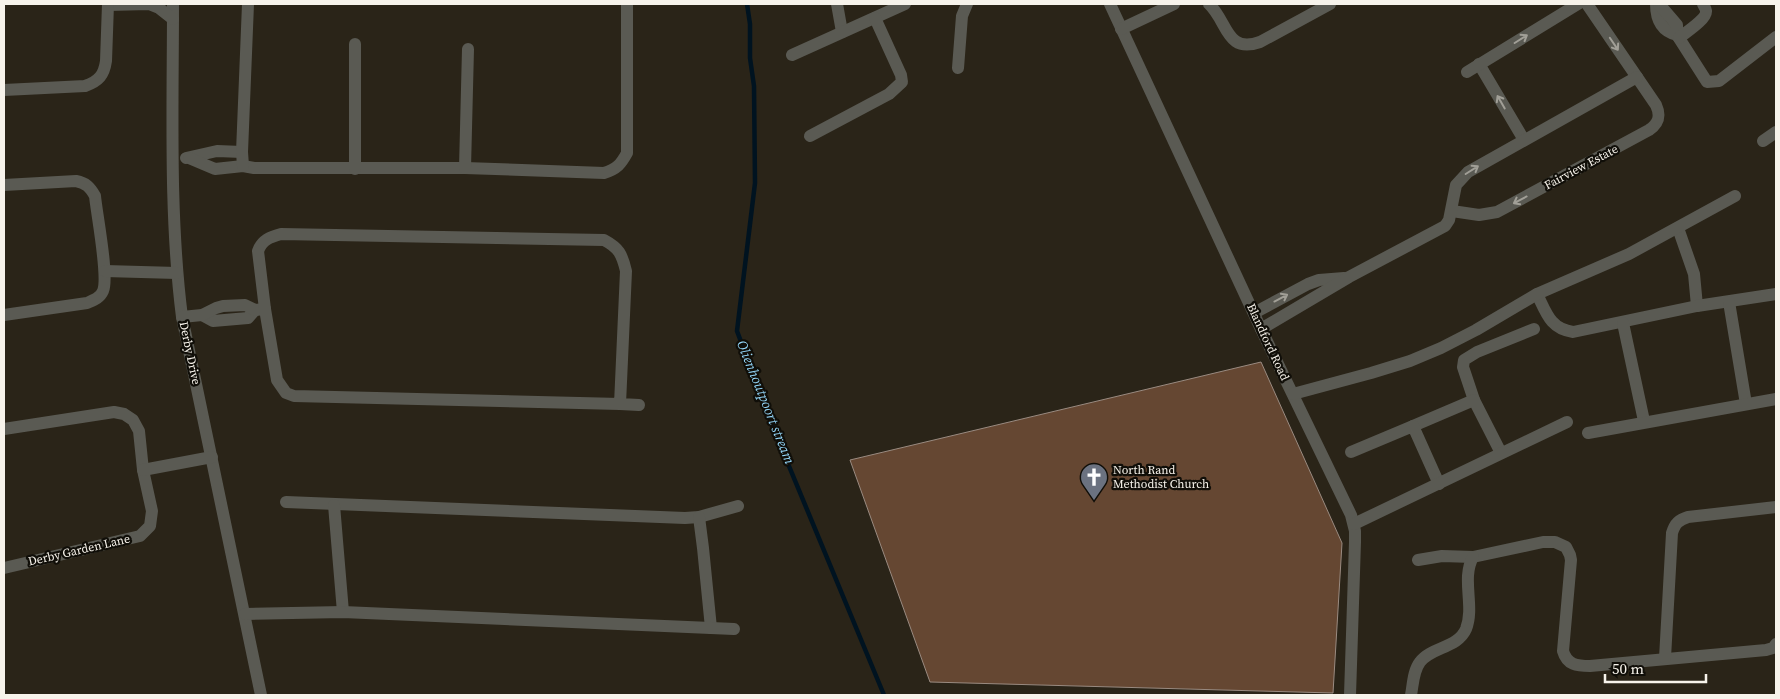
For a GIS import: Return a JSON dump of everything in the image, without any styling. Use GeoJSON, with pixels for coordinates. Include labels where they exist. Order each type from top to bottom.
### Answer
{"type":"FeatureCollection","features":[{"type":"Feature","properties":{"kind":"street"},"geometry":{"type":"LineString","coordinates":[[4,90],[85,86],[94,83],[101,77],[105,69],[108,4],[149,4],[159,8],[173,19]]}},
{"type":"Feature","properties":{"kind":"street","name":"Derby Drive"},"geometry":{"type":"LineString","coordinates":[[173,4],[177,273],[182,317],[261,695]]}},
{"type":"Feature","properties":{"kind":"street"},"geometry":{"type":"LineString","coordinates":[[243,166],[248,4]]}},
{"type":"Feature","properties":{"kind":"street"},"geometry":{"type":"LineString","coordinates":[[189,158],[215,169],[243,166],[254,168],[464,168],[604,172],[614,170],[621,164],[627,153],[627,4]]}},
{"type":"Feature","properties":{"kind":"street"},"geometry":{"type":"LineString","coordinates":[[837,4],[842,32]]}},
{"type":"Feature","properties":{"kind":"street"},"geometry":{"type":"LineString","coordinates":[[792,55],[905,4]]}},
{"type":"Feature","properties":{"kind":"street"},"geometry":{"type":"LineString","coordinates":[[958,68],[962,16],[967,4]]}},
{"type":"Feature","properties":{"kind":"street","name":"Blandford Road"},"geometry":{"type":"LineString","coordinates":[[1110,4],[1261,329],[1344,498],[1354,524],[1350,695]]}},
{"type":"Feature","properties":{"kind":"street"},"geometry":{"type":"LineString","coordinates":[[1122,29],[1174,4]]}},
{"type":"Feature","properties":{"kind":"street"},"geometry":{"type":"LineString","coordinates":[[1209,4],[1234,40],[1241,46],[1249,46],[1260,42],[1330,4]]}},
{"type":"Feature","properties":{"kind":"street"},"geometry":{"type":"LineString","coordinates":[[1466,72],[1578,4]]}},
{"type":"Feature","properties":{"kind":"street","name":"Fairview Estate"},"geometry":{"type":"LineString","coordinates":[[1452,211],[1478,215],[1497,212],[1656,125],[1659,119],[1659,112],[1587,4]]}},
{"type":"Feature","properties":{"kind":"street"},"geometry":{"type":"LineString","coordinates":[[1658,4],[1677,25],[1678,37],[1707,82],[1712,83],[1719,80],[1776,37]]}},
{"type":"Feature","properties":{"kind":"street"},"geometry":{"type":"LineString","coordinates":[[1678,37],[1706,14],[1703,4]]}},
{"type":"Feature","properties":{"kind":"street"},"geometry":{"type":"LineString","coordinates":[[810,136],[889,94],[902,82],[902,75],[875,18]]}},
{"type":"Feature","properties":{"kind":"street"},"geometry":{"type":"LineString","coordinates":[[355,169],[356,44]]}},
{"type":"Feature","properties":{"kind":"street"},"geometry":{"type":"LineString","coordinates":[[464,168],[468,49]]}},
{"type":"Feature","properties":{"kind":"street"},"geometry":{"type":"LineString","coordinates":[[1479,64],[1524,140]]}},
{"type":"Feature","properties":{"kind":"street"},"geometry":{"type":"LineString","coordinates":[[1261,329],[1349,277],[1437,231],[1449,220],[1454,193],[1461,178],[1468,172],[1637,77]]}},
{"type":"Feature","properties":{"kind":"street"},"geometry":{"type":"LineString","coordinates":[[1762,141],[1776,132]]}},
{"type":"Feature","properties":{"kind":"street"},"geometry":{"type":"LineString","coordinates":[[174,158],[189,158],[217,151],[242,152]]}},
{"type":"Feature","properties":{"kind":"street"},"geometry":{"type":"LineString","coordinates":[[4,185],[85,182],[92,189],[95,196],[105,271],[105,284],[102,294],[88,303],[4,315]]}},
{"type":"Feature","properties":{"kind":"street"},"geometry":{"type":"LineString","coordinates":[[1293,394],[1344,382],[1410,361],[1440,348],[1476,330],[1537,294],[1620,258],[1735,196]]}},
{"type":"Feature","properties":{"kind":"street"},"geometry":{"type":"LineString","coordinates":[[1678,228],[1694,274],[1697,306]]}},
{"type":"Feature","properties":{"kind":"street"},"geometry":{"type":"LineString","coordinates":[[620,404],[626,271],[623,258],[616,246],[604,240],[281,234],[265,240],[258,251],[260,310],[277,380],[286,393],[294,396],[639,405]]}},
{"type":"Feature","properties":{"kind":"street"},"geometry":{"type":"LineString","coordinates":[[105,271],[177,273]]}},
{"type":"Feature","properties":{"kind":"street"},"geometry":{"type":"LineString","coordinates":[[1254,313],[1308,284],[1319,280],[1349,277]]}},
{"type":"Feature","properties":{"kind":"street"},"geometry":{"type":"LineString","coordinates":[[1537,294],[1552,321],[1558,328],[1567,331],[1581,331],[1697,306],[1776,294]]}},
{"type":"Feature","properties":{"kind":"street"},"geometry":{"type":"LineString","coordinates":[[1729,302],[1746,404]]}},
{"type":"Feature","properties":{"kind":"street"},"geometry":{"type":"LineString","coordinates":[[182,317],[202,315],[214,321],[248,318],[260,310]]}},
{"type":"Feature","properties":{"kind":"street"},"geometry":{"type":"LineString","coordinates":[[1623,323],[1644,422]]}},
{"type":"Feature","properties":{"kind":"street"},"geometry":{"type":"LineString","coordinates":[[1501,453],[1474,400],[1463,367],[1464,360],[1477,352],[1534,329]]}},
{"type":"Feature","properties":{"kind":"street"},"geometry":{"type":"LineString","coordinates":[[1588,433],[1776,399]]}},
{"type":"Feature","properties":{"kind":"street"},"geometry":{"type":"LineString","coordinates":[[1351,452],[1474,400]]}},
{"type":"Feature","properties":{"kind":"street","name":"Derby Garden Lane"},"geometry":{"type":"LineString","coordinates":[[4,429],[114,412],[124,414],[133,420],[139,431],[143,470],[152,511],[150,526],[140,536],[4,568]]}},
{"type":"Feature","properties":{"kind":"street"},"geometry":{"type":"LineString","coordinates":[[1354,524],[1567,422]]}},
{"type":"Feature","properties":{"kind":"street"},"geometry":{"type":"LineString","coordinates":[[1413,426],[1439,484]]}},
{"type":"Feature","properties":{"kind":"street"},"geometry":{"type":"LineString","coordinates":[[143,470],[212,457]]}},
{"type":"Feature","properties":{"kind":"street"},"geometry":{"type":"LineString","coordinates":[[286,502],[670,518],[698,517],[738,506]]}},
{"type":"Feature","properties":{"kind":"street"},"geometry":{"type":"LineString","coordinates":[[334,505],[343,612]]}},
{"type":"Feature","properties":{"kind":"street"},"geometry":{"type":"LineString","coordinates":[[1665,658],[1672,533],[1676,524],[1679,520],[1688,517],[1776,507]]}},
{"type":"Feature","properties":{"kind":"street"},"geometry":{"type":"LineString","coordinates":[[698,517],[704,548],[711,628]]}},
{"type":"Feature","properties":{"kind":"street"},"geometry":{"type":"LineString","coordinates":[[1418,560],[1442,556],[1472,557],[1543,542],[1562,544],[1568,550],[1571,560],[1562,645],[1564,656],[1573,664],[1590,666],[1766,650],[1773,648],[1776,644]]}},
{"type":"Feature","properties":{"kind":"street"},"geometry":{"type":"LineString","coordinates":[[1411,695],[1416,670],[1420,661],[1453,642],[1462,635],[1466,628],[1468,618],[1468,574],[1472,557]]}},
{"type":"Feature","properties":{"kind":"street"},"geometry":{"type":"LineString","coordinates":[[245,614],[343,612],[734,629]]}},
{"type":"Feature","properties":{"kind":"building","name":"North Rand Methodist Church"},"geometry":{"type":"Polygon","coordinates":[[[1261,362],[1342,543],[1333,693],[930,682],[850,460],[1261,362]]]}},
{"type":"Feature","properties":{"kind":"waterway","name":"Olienhoutpoort stream"},"geometry":{"type":"LineString","coordinates":[[747,4],[750,24],[750,58],[754,86],[755,183],[737,331],[774,430],[884,695]]}},
{"type":"Feature","properties":{"kind":"place","name":"North Rand Methodist Church"},"geometry":{"type":"Point","coordinates":[1094,501]}}]}
